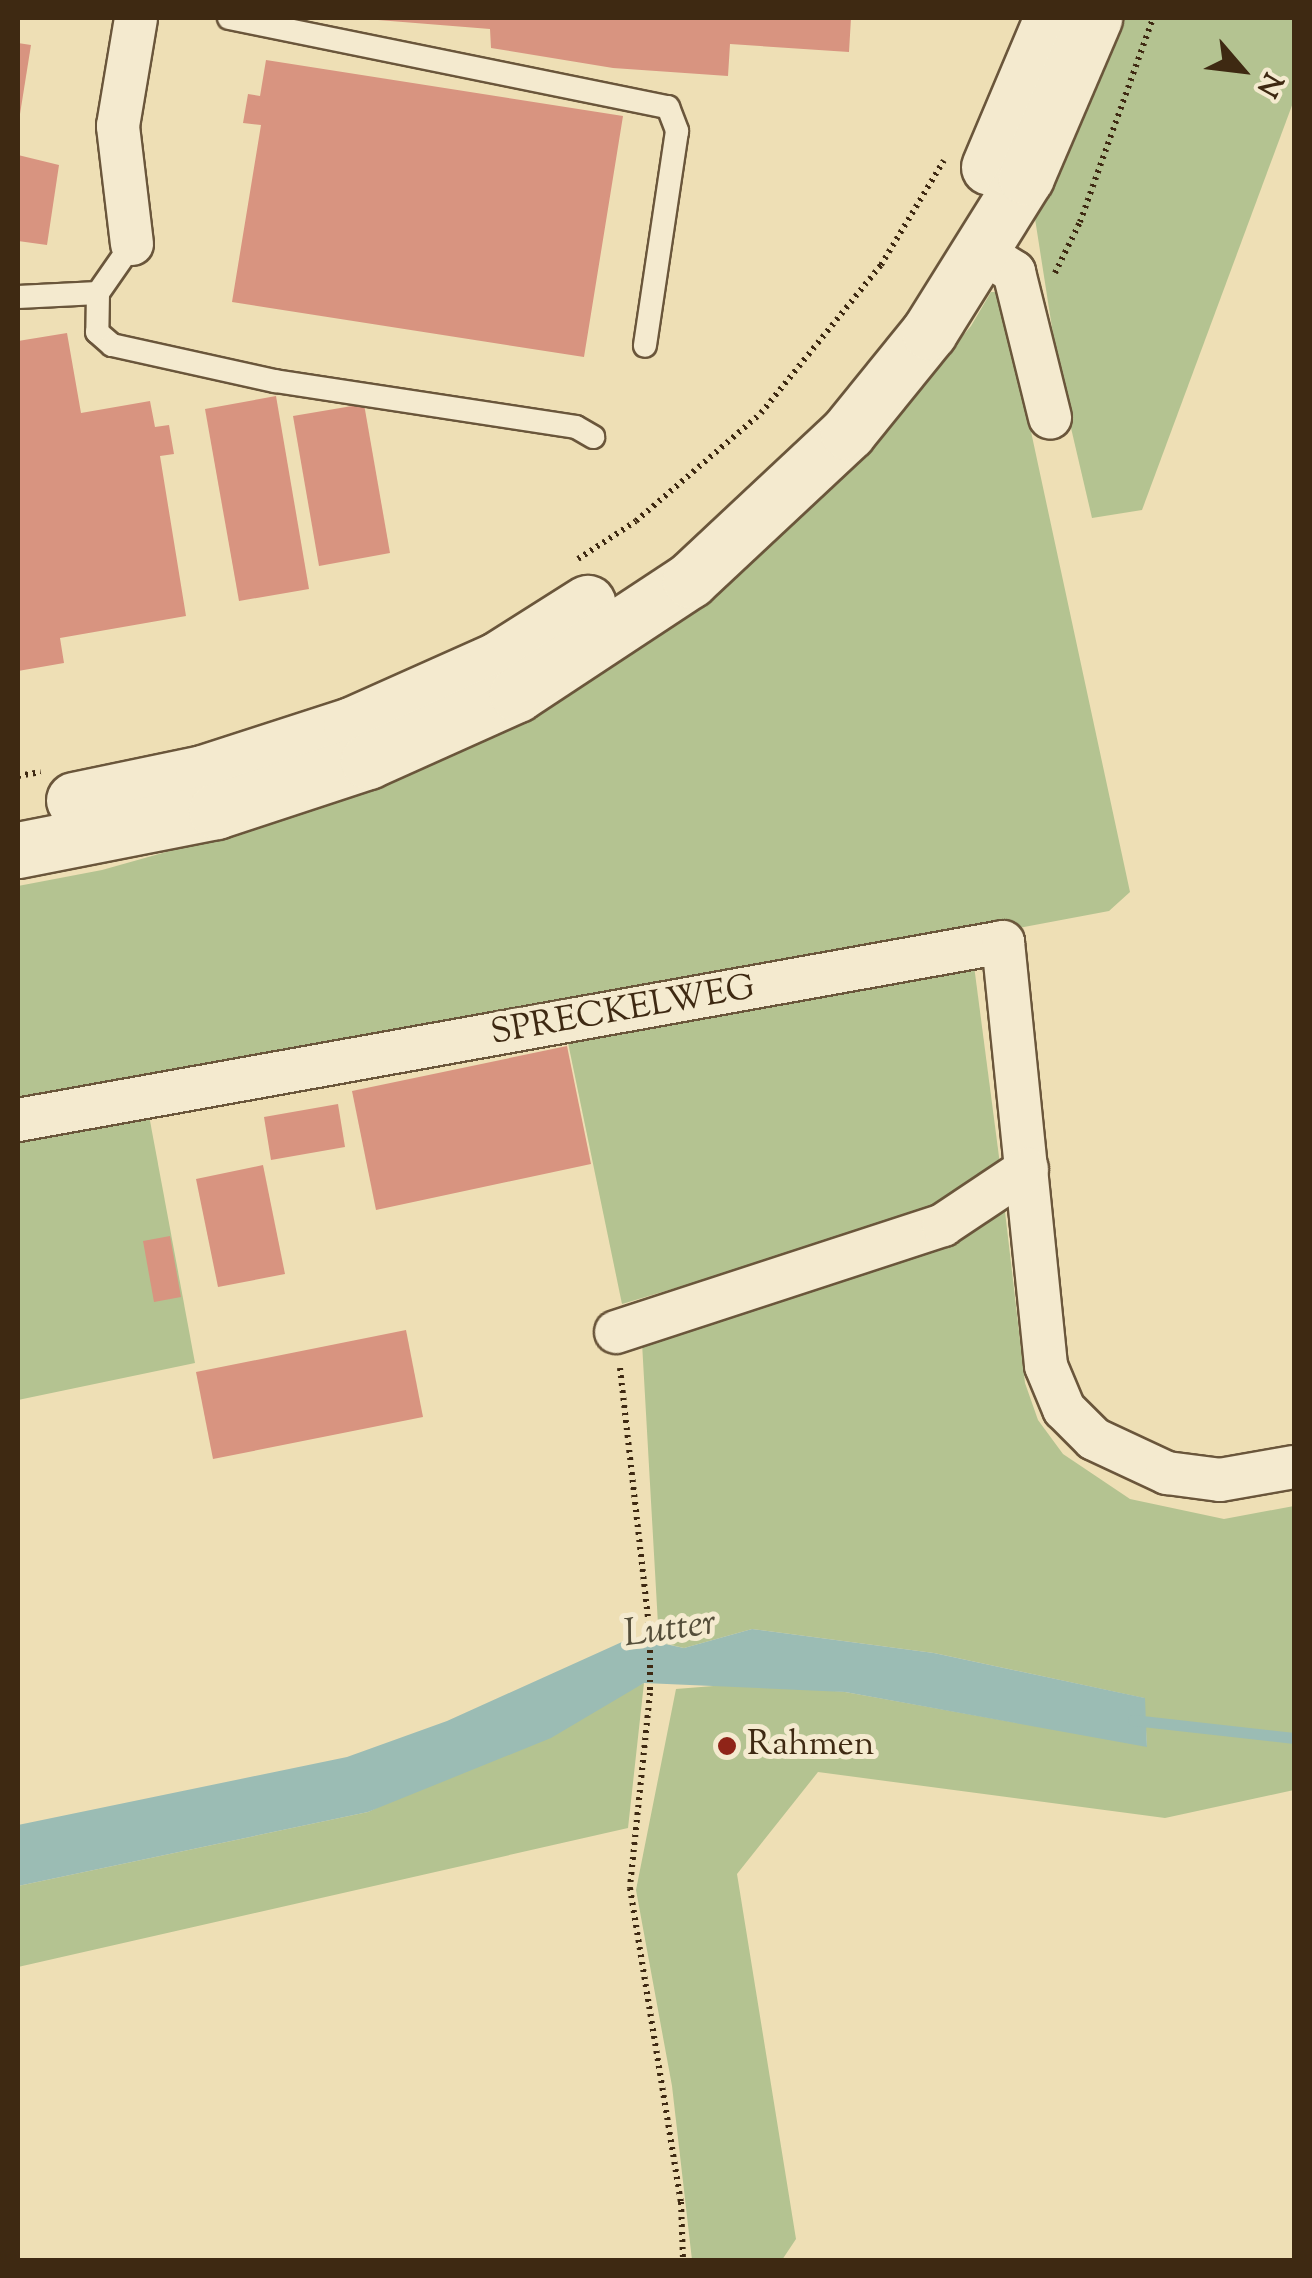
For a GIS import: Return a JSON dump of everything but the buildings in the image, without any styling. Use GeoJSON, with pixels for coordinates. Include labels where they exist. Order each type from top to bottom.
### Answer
{"type":"FeatureCollection","features":[{"type":"Feature","properties":{"kind":"main road"},"geometry":{"type":"LineString","coordinates":[[18,812],[203,774],[351,726],[498,660],[662,556],[758,472],[885,331],[988,170],[1052,18]]}},
{"type":"Feature","properties":{"kind":"main road"},"geometry":{"type":"LineString","coordinates":[[18,850],[216,811],[368,762],[518,694],[690,580],[756,524],[848,432],[982,252],[1058,111],[1094,18]]}},
{"type":"Feature","properties":{"kind":"street"},"geometry":{"type":"LineString","coordinates":[[132,244],[118,126],[136,18]]}},
{"type":"Feature","properties":{"kind":"street"},"geometry":{"type":"LineString","coordinates":[[982,252],[1014,272],[1050,418]]}},
{"type":"Feature","properties":{"kind":"street","name":"SPRECKELWEG"},"geometry":{"type":"LineString","coordinates":[[18,1120],[1003,942],[1027,1168]]}},
{"type":"Feature","properties":{"kind":"street"},"geometry":{"type":"LineString","coordinates":[[616,1332],[942,1226],[1027,1168],[1046,1366],[1077,1426],[1129,1460],[1201,1480],[1294,1467]]}},
{"type":"Feature","properties":{"kind":"lane"},"geometry":{"type":"LineString","coordinates":[[229,18],[668,107],[676,131],[645,346]]}},
{"type":"Feature","properties":{"kind":"lane"},"geometry":{"type":"LineString","coordinates":[[132,244],[98,293],[96,332],[112,344],[275,381],[576,427],[592,437]]}},
{"type":"Feature","properties":{"kind":"lane"},"geometry":{"type":"LineString","coordinates":[[18,297],[98,293]]}},
{"type":"Feature","properties":{"kind":"path"},"geometry":{"type":"LineString","coordinates":[[1028,328],[1080,222],[1153,18]]}},
{"type":"Feature","properties":{"kind":"path"},"geometry":{"type":"LineString","coordinates":[[574,562],[636,521],[762,413],[880,265],[951,148]]}},
{"type":"Feature","properties":{"kind":"path"},"geometry":{"type":"LineString","coordinates":[[18,776],[56,768]]}},
{"type":"Feature","properties":{"kind":"path"},"geometry":{"type":"LineString","coordinates":[[616,1332],[650,1635],[650,1694],[630,1888],[681,2202],[683,2260]]}},
{"type":"Feature","properties":{"kind":"green space"},"geometry":{"type":"Polygon","coordinates":[[[1117,18],[1294,18],[1294,100],[1142,510],[1092,518],[1061,385],[1033,206],[1117,18]]]}},
{"type":"Feature","properties":{"kind":"green space"},"geometry":{"type":"Polygon","coordinates":[[[991,292],[1001,292],[1130,892],[1109,911],[18,1116],[18,886],[102,870],[276,821],[432,763],[563,698],[699,607],[855,465],[971,326],[991,292]]]}},
{"type":"Feature","properties":{"kind":"green space"},"geometry":{"type":"Polygon","coordinates":[[[973,958],[1001,1172],[964,1202],[622,1304],[566,1033],[973,958]]]}},
{"type":"Feature","properties":{"kind":"green space"},"geometry":{"type":"Polygon","coordinates":[[[148,1110],[195,1363],[18,1400],[18,1131],[148,1110]]]}},
{"type":"Feature","properties":{"kind":"green space"},"geometry":{"type":"Polygon","coordinates":[[[1004,1203],[1025,1383],[1038,1420],[1063,1454],[1130,1499],[1224,1519],[1294,1506],[1294,1790],[1165,1818],[818,1772],[737,1874],[796,2239],[782,2260],[692,2260],[672,2086],[636,1890],[676,1689],[751,1683],[845,1692],[1147,1746],[1144,1698],[934,1653],[752,1629],[684,1648],[659,1642],[642,1343],[1004,1203]]]}},
{"type":"Feature","properties":{"kind":"green space"},"geometry":{"type":"Polygon","coordinates":[[[644,1683],[628,1828],[18,1967],[18,1886],[368,1812],[644,1683]]]}},
{"type":"Feature","properties":{"kind":"water"},"geometry":{"type":"Polygon","coordinates":[[[752,1629],[934,1653],[1145,1698],[1147,1747],[845,1692],[644,1683],[551,1738],[368,1812],[18,1886],[18,1825],[347,1757],[447,1721],[633,1637],[684,1648],[752,1629]]]}},
{"type":"Feature","properties":{"kind":"waterway","name":"Lutter"},"geometry":{"type":"LineString","coordinates":[[1133,1720],[1294,1738]]}},
{"type":"Feature","properties":{"kind":"place","name":"Rahmen"},"geometry":{"type":"Point","coordinates":[727,1746]}}]}
